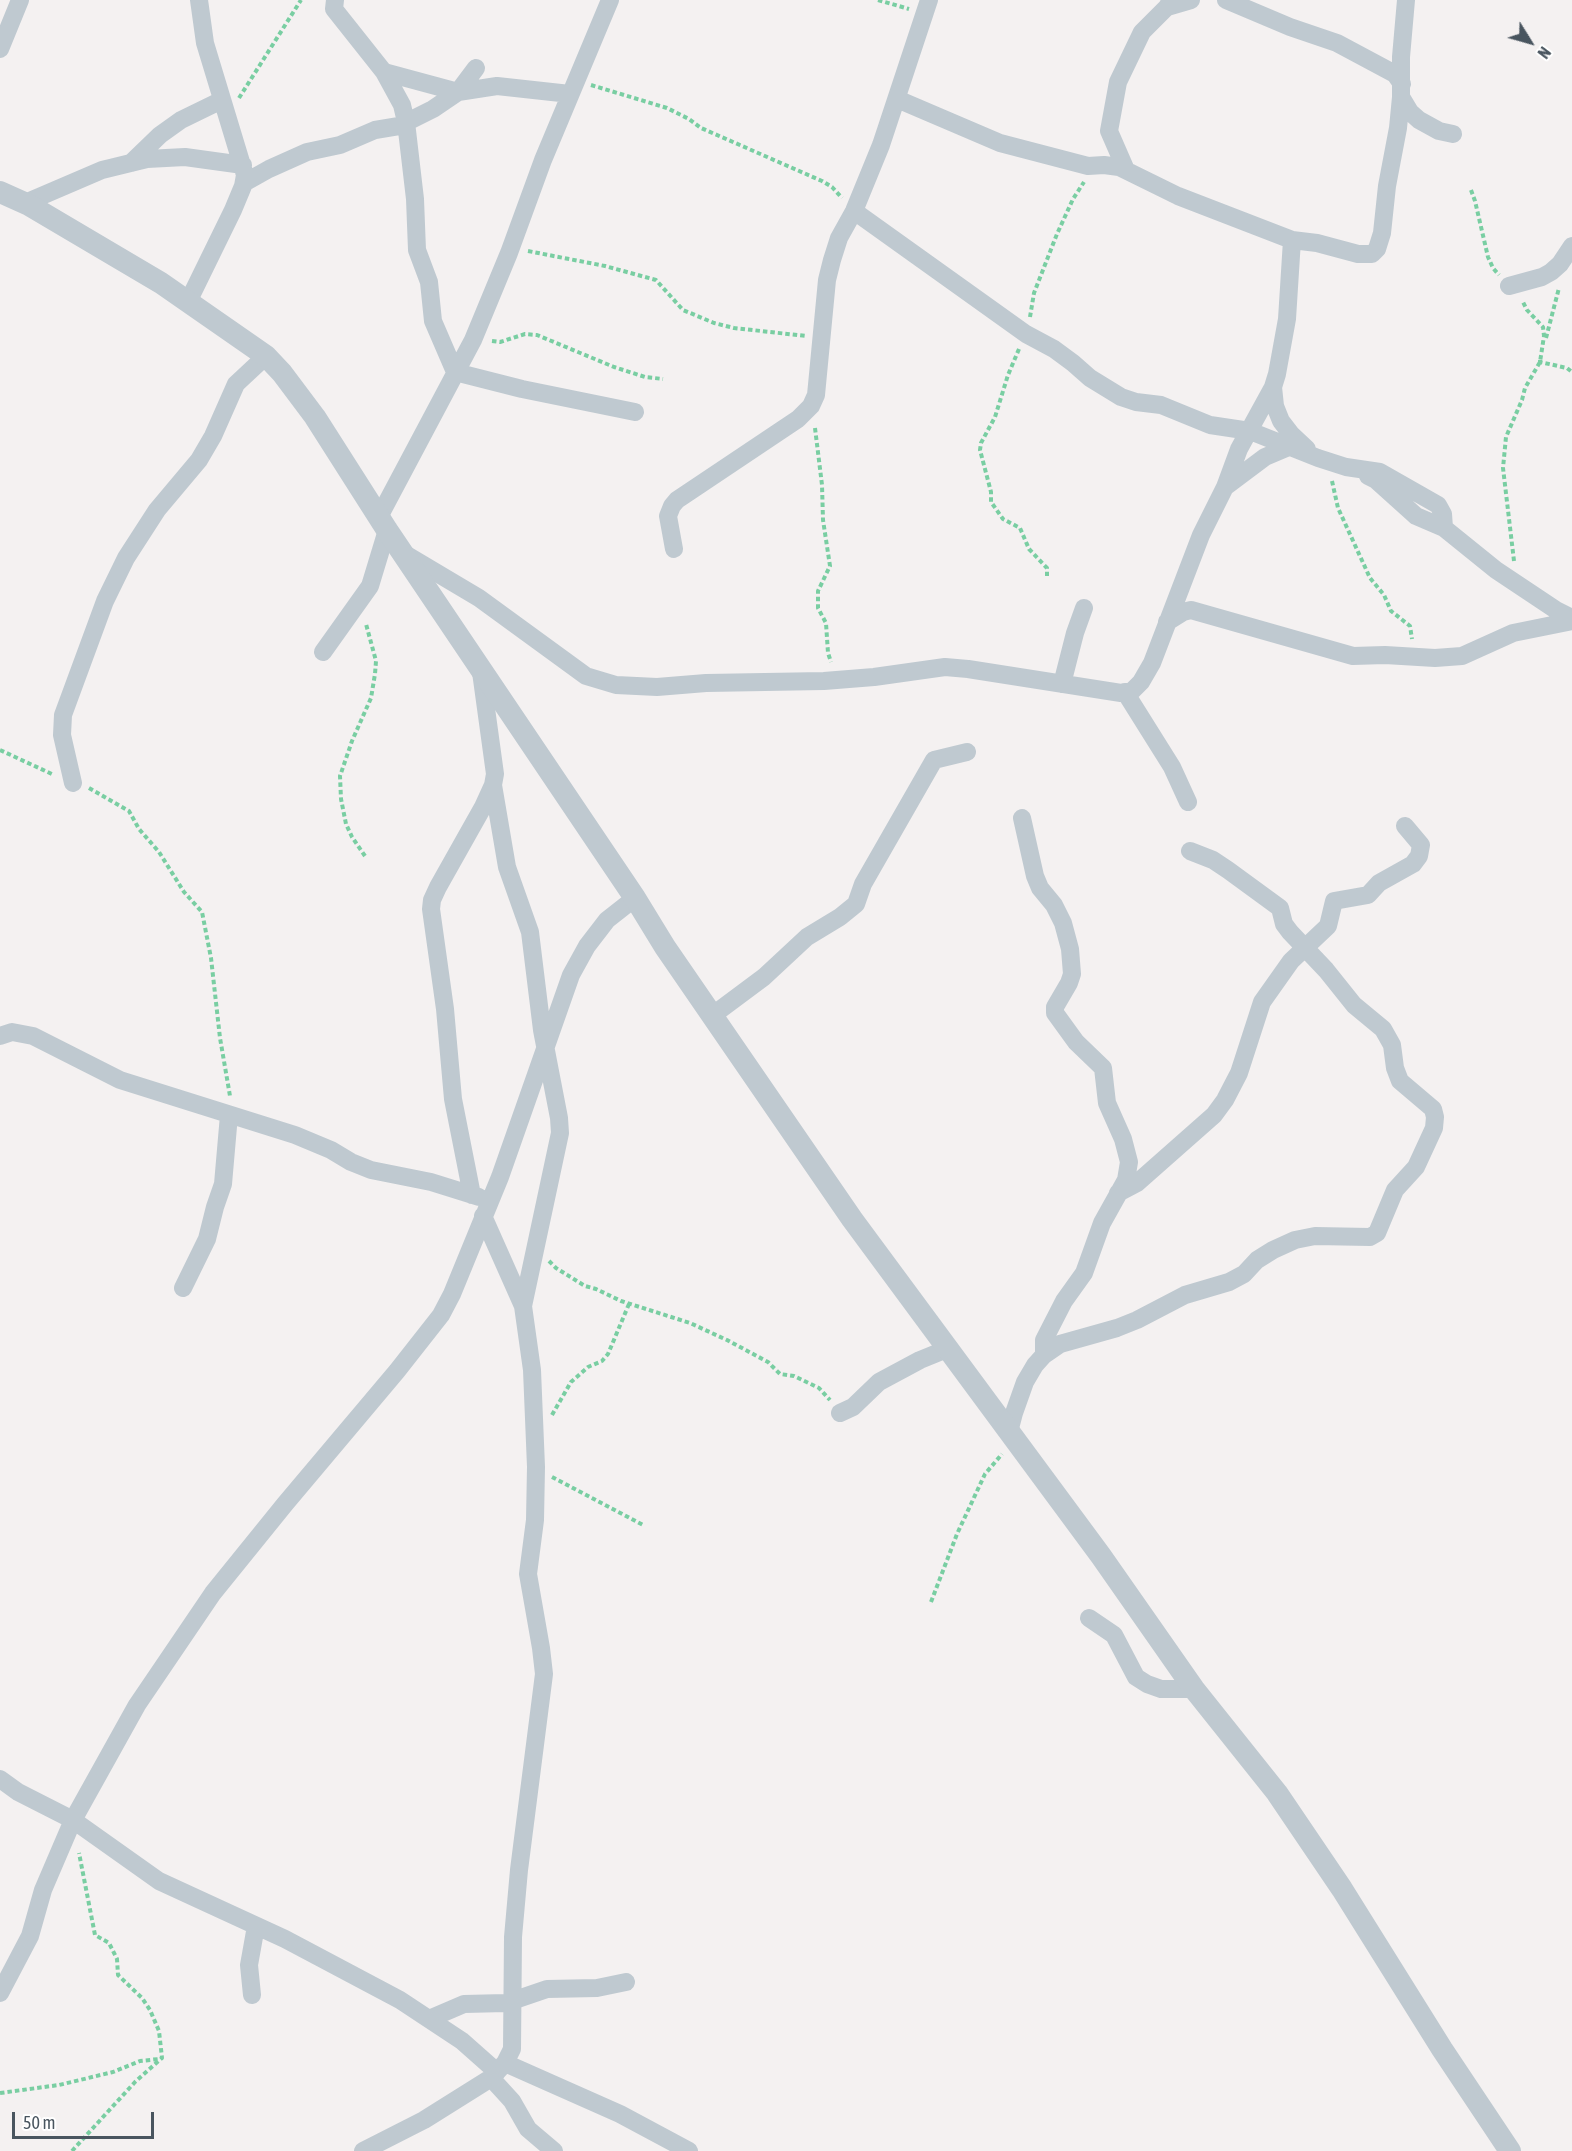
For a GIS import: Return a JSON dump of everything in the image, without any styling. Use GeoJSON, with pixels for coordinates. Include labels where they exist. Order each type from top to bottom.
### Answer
{"type":"FeatureCollection","features":[{"type":"Feature","properties":{"kind":"street"},"geometry":{"type":"LineString","coordinates":[[0,49],[20,0]]}},
{"type":"Feature","properties":{"kind":"street"},"geometry":{"type":"LineString","coordinates":[[188,302],[233,210],[243,174],[205,43],[199,0]]}},
{"type":"Feature","properties":{"kind":"street"},"geometry":{"type":"LineString","coordinates":[[335,0],[333,9],[384,72],[402,105],[415,199],[417,250],[429,282],[433,321],[455,372]]}},
{"type":"Feature","properties":{"kind":"street"},"geometry":{"type":"LineString","coordinates":[[323,652],[370,586],[383,523],[473,339],[512,247],[543,160],[609,0]]}},
{"type":"Feature","properties":{"kind":"street"},"geometry":{"type":"LineString","coordinates":[[1094,166],[1109,131],[1118,82],[1142,32],[1169,4],[1191,0]]}},
{"type":"Feature","properties":{"kind":"street"},"geometry":{"type":"LineString","coordinates":[[1226,0],[1290,27],[1337,42],[1395,74],[1410,112],[1439,131],[1453,134]]}},
{"type":"Feature","properties":{"kind":"street"},"geometry":{"type":"LineString","coordinates":[[897,99],[1000,143],[1088,166],[1104,165],[1126,170],[1178,196],[1292,240],[1317,243],[1363,255],[1372,254],[1377,249],[1382,233],[1387,186],[1398,128],[1406,0]]}},
{"type":"Feature","properties":{"kind":"street"},"geometry":{"type":"LineString","coordinates":[[674,549],[668,516],[677,500],[754,450],[798,419],[811,406],[816,394],[827,279],[832,260],[839,238],[853,212],[881,145],[927,7]]}},
{"type":"Feature","properties":{"kind":"street"},"geometry":{"type":"LineString","coordinates":[[25,203],[102,170],[147,159],[185,157],[243,174],[269,169],[307,152],[340,145],[375,130],[399,126],[433,109],[458,92],[476,68]]}},
{"type":"Feature","properties":{"kind":"street"},"geometry":{"type":"LineString","coordinates":[[384,72],[458,92],[498,86],[572,89]]}},
{"type":"Feature","properties":{"kind":"street"},"geometry":{"type":"LineString","coordinates":[[131,163],[160,135],[181,120],[222,100]]}},
{"type":"Feature","properties":{"kind":"street"},"geometry":{"type":"LineString","coordinates":[[1109,131],[1126,170]]}},
{"type":"Feature","properties":{"kind":"street"},"geometry":{"type":"LineString","coordinates":[[0,192],[25,203],[95,243],[188,302],[266,356],[282,373],[315,417],[383,523],[635,898],[665,947],[852,1220],[1101,1556],[1194,1689],[1278,1793],[1510,2151]]}},
{"type":"Feature","properties":{"kind":"street"},"geometry":{"type":"LineString","coordinates":[[853,212],[1026,334],[1054,349],[1090,378],[1121,397],[1136,402],[1161,405],[1210,425],[1250,431],[1318,458],[1347,466],[1376,480],[1416,516],[1444,528],[1496,570],[1572,620]]}},
{"type":"Feature","properties":{"kind":"street"},"geometry":{"type":"LineString","coordinates":[[403,553],[479,598],[586,676],[616,685],[657,687],[706,683],[848,679],[945,667],[1121,693],[1132,691],[1152,663],[1201,535],[1225,487],[1239,449],[1273,387],[1287,318],[1292,240]]}},
{"type":"Feature","properties":{"kind":"street"},"geometry":{"type":"LineString","coordinates":[[1509,286],[1542,278],[1560,264],[1572,246]]}},
{"type":"Feature","properties":{"kind":"street"},"geometry":{"type":"LineString","coordinates":[[73,783],[62,735],[63,716],[105,601],[126,558],[158,510],[199,460],[213,436],[236,384],[266,356]]}},
{"type":"Feature","properties":{"kind":"street"},"geometry":{"type":"LineString","coordinates":[[455,372],[522,389],[635,412]]}},
{"type":"Feature","properties":{"kind":"street"},"geometry":{"type":"LineString","coordinates":[[1273,387],[1275,406],[1281,422],[1318,458]]}},
{"type":"Feature","properties":{"kind":"street"},"geometry":{"type":"LineString","coordinates":[[1225,487],[1265,457],[1292,446]]}},
{"type":"Feature","properties":{"kind":"street"},"geometry":{"type":"LineString","coordinates":[[1062,684],[1084,608]]}},
{"type":"Feature","properties":{"kind":"street"},"geometry":{"type":"LineString","coordinates":[[1167,622],[1191,610],[1353,656],[1413,657],[1462,656],[1513,633],[1572,620]]}},
{"type":"Feature","properties":{"kind":"street"},"geometry":{"type":"LineString","coordinates":[[472,1196],[453,1099],[446,1009],[433,927],[432,900],[493,785],[495,774],[481,670]]}},
{"type":"Feature","properties":{"kind":"street"},"geometry":{"type":"LineString","coordinates":[[1125,692],[1172,767],[1188,802]]}},
{"type":"Feature","properties":{"kind":"street"},"geometry":{"type":"LineString","coordinates":[[713,1015],[764,976],[807,937],[840,917],[856,904],[863,884],[934,760],[967,752]]}},
{"type":"Feature","properties":{"kind":"street"},"geometry":{"type":"LineString","coordinates":[[493,785],[507,867],[530,932],[560,1133],[523,1306]]}},
{"type":"Feature","properties":{"kind":"street"},"geometry":{"type":"LineString","coordinates":[[1022,818],[1035,876],[1040,888],[1054,905],[1063,923],[1070,949],[1072,974],[1055,1007],[1055,1013],[1076,1042],[1103,1068],[1107,1103],[1123,1139],[1129,1162],[1126,1180],[1102,1223],[1084,1273],[1064,1301],[1044,1340],[1044,1355]]}},
{"type":"Feature","properties":{"kind":"street"},"geometry":{"type":"LineString","coordinates":[[1118,1193],[1137,1183],[1214,1115],[1239,1073],[1262,1002],[1291,960],[1328,926],[1334,901],[1368,894],[1379,883],[1413,864],[1419,856],[1421,845],[1405,826]]}},
{"type":"Feature","properties":{"kind":"street"},"geometry":{"type":"LineString","coordinates":[[1011,1436],[1014,1413],[1025,1382],[1044,1355],[1060,1344],[1117,1328],[1185,1295],[1229,1282],[1244,1274],[1257,1260],[1295,1240],[1315,1236],[1370,1237],[1377,1233],[1395,1190],[1416,1167],[1434,1128],[1436,1117],[1433,1109],[1400,1081],[1395,1068],[1392,1045],[1383,1029],[1354,1005],[1284,924],[1280,908],[1213,860],[1190,851]]}},
{"type":"Feature","properties":{"kind":"street"},"geometry":{"type":"LineString","coordinates":[[0,1993],[30,1936],[42,1890],[73,1820],[137,1705],[213,1593],[441,1315],[452,1294],[487,1208],[571,975],[587,946],[607,920],[635,898]]}},
{"type":"Feature","properties":{"kind":"street"},"geometry":{"type":"LineString","coordinates":[[0,1036],[12,1032],[33,1036],[120,1080],[316,1143],[371,1170],[431,1182],[472,1196],[487,1208],[523,1306],[532,1370],[536,1467],[535,1520],[528,1574],[544,1674],[519,1870],[513,1937],[512,2049],[498,2071],[424,2120],[363,2151]]}},
{"type":"Feature","properties":{"kind":"street"},"geometry":{"type":"LineString","coordinates":[[183,1288],[207,1239],[225,1177],[231,1115]]}},
{"type":"Feature","properties":{"kind":"street"},"geometry":{"type":"LineString","coordinates":[[840,1413],[853,1407],[879,1382],[920,1360],[947,1349]]}},
{"type":"Feature","properties":{"kind":"street"},"geometry":{"type":"LineString","coordinates":[[1089,1618],[1114,1635],[1136,1677],[1161,1689],[1194,1689]]}},
{"type":"Feature","properties":{"kind":"street"},"geometry":{"type":"LineString","coordinates":[[0,1779],[18,1792],[73,1820],[159,1881],[320,1956],[400,2000],[462,2041],[498,2071],[620,2114],[689,2151]]}},
{"type":"Feature","properties":{"kind":"street"},"geometry":{"type":"LineString","coordinates":[[252,1995],[249,1965],[255,1926]]}},
{"type":"Feature","properties":{"kind":"street"},"geometry":{"type":"LineString","coordinates":[[429,2019],[464,2004],[506,2003],[547,1989],[597,1988],[626,1982]]}},
{"type":"Feature","properties":{"kind":"street"},"geometry":{"type":"LineString","coordinates":[[498,2071],[528,2129],[554,2151]]}},
{"type":"Feature","properties":{"kind":"path"},"geometry":{"type":"LineString","coordinates":[[228,118],[301,0]]}},
{"type":"Feature","properties":{"kind":"path"},"geometry":{"type":"LineString","coordinates":[[878,0],[927,7]]}},
{"type":"Feature","properties":{"kind":"path"},"geometry":{"type":"LineString","coordinates":[[572,89],[595,85],[667,108],[701,128],[794,167],[832,187],[853,212]]}},
{"type":"Feature","properties":{"kind":"path"},"geometry":{"type":"LineString","coordinates":[[1047,576],[1045,564],[1029,549],[1020,528],[1003,519],[991,502],[991,492],[980,450],[1026,334],[1034,293],[1073,199],[1094,166]]}},
{"type":"Feature","properties":{"kind":"path"},"geometry":{"type":"LineString","coordinates":[[1471,190],[1488,258],[1493,268],[1543,327],[1544,336],[1539,362]]}},
{"type":"Feature","properties":{"kind":"path"},"geometry":{"type":"LineString","coordinates":[[512,247],[605,266],[656,280],[682,310],[714,323],[734,328],[822,338]]}},
{"type":"Feature","properties":{"kind":"path"},"geometry":{"type":"LineString","coordinates":[[1516,583],[1503,468],[1506,437],[1525,388],[1539,362],[1560,285]]}},
{"type":"Feature","properties":{"kind":"path"},"geometry":{"type":"LineString","coordinates":[[473,339],[500,342],[525,334],[537,335],[614,367],[645,377],[663,379]]}},
{"type":"Feature","properties":{"kind":"path"},"geometry":{"type":"LineString","coordinates":[[1539,362],[1567,368],[1572,372]]}},
{"type":"Feature","properties":{"kind":"path"},"geometry":{"type":"LineString","coordinates":[[811,406],[820,461],[823,520],[830,566],[818,591],[818,608],[826,623],[829,659],[848,679]]}},
{"type":"Feature","properties":{"kind":"path"},"geometry":{"type":"LineString","coordinates":[[1318,458],[1325,465],[1338,508],[1370,578],[1384,595],[1391,611],[1411,629],[1413,657]]}},
{"type":"Feature","properties":{"kind":"path"},"geometry":{"type":"LineString","coordinates":[[360,601],[376,661],[375,674],[371,698],[340,776],[341,799],[346,824],[365,856]]}},
{"type":"Feature","properties":{"kind":"path"},"geometry":{"type":"LineString","coordinates":[[0,750],[90,789],[129,811],[139,829],[159,852],[184,892],[202,912],[214,978],[231,1115]]}},
{"type":"Feature","properties":{"kind":"path"},"geometry":{"type":"LineString","coordinates":[[534,1252],[551,1262],[556,1269],[572,1280],[629,1304],[690,1323],[760,1358],[780,1374],[794,1376],[819,1388],[825,1392],[840,1413]]}},
{"type":"Feature","properties":{"kind":"path"},"geometry":{"type":"LineString","coordinates":[[535,1433],[549,1419],[571,1382],[588,1367],[602,1361],[608,1354],[629,1304]]}},
{"type":"Feature","properties":{"kind":"path"},"geometry":{"type":"LineString","coordinates":[[931,1602],[957,1534],[984,1474],[1011,1436]]}},
{"type":"Feature","properties":{"kind":"path"},"geometry":{"type":"LineString","coordinates":[[536,1467],[643,1525]]}},
{"type":"Feature","properties":{"kind":"path"},"geometry":{"type":"LineString","coordinates":[[73,1820],[95,1935],[109,1943],[117,1959],[118,1975],[142,1998],[155,2020],[162,2058]]}},
{"type":"Feature","properties":{"kind":"path"},"geometry":{"type":"LineString","coordinates":[[0,2093],[59,2085],[113,2072],[140,2061],[162,2058]]}},
{"type":"Feature","properties":{"kind":"path"},"geometry":{"type":"LineString","coordinates":[[72,2151],[135,2082],[162,2058]]}}]}
